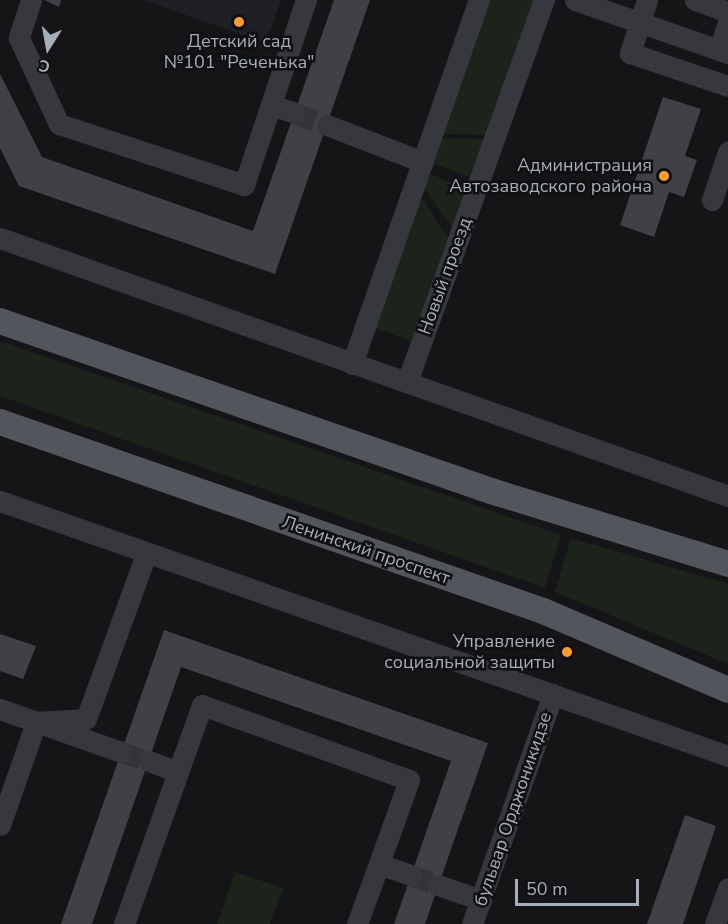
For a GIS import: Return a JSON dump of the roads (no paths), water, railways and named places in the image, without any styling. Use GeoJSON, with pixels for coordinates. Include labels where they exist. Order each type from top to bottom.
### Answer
{"type":"FeatureCollection","features":[{"type":"Feature","properties":{"kind":"main road"},"geometry":{"type":"LineString","coordinates":[[0,321],[491,491],[728,564]]}},
{"type":"Feature","properties":{"kind":"main road","name":"Ленинский проспект"},"geometry":{"type":"LineString","coordinates":[[0,422],[543,611],[728,690]]}},
{"type":"Feature","properties":{"kind":"street"},"geometry":{"type":"LineString","coordinates":[[31,0],[19,38],[59,124],[244,185],[306,0]]}},
{"type":"Feature","properties":{"kind":"street"},"geometry":{"type":"LineString","coordinates":[[351,364],[479,0]]}},
{"type":"Feature","properties":{"kind":"street","name":"Новый проезд"},"geometry":{"type":"LineString","coordinates":[[407,382],[543,0]]}},
{"type":"Feature","properties":{"kind":"street"},"geometry":{"type":"LineString","coordinates":[[575,0],[723,51],[728,22]]}},
{"type":"Feature","properties":{"kind":"street"},"geometry":{"type":"LineString","coordinates":[[647,0],[630,53],[728,86]]}},
{"type":"Feature","properties":{"kind":"street"},"geometry":{"type":"LineString","coordinates":[[695,0],[728,12]]}},
{"type":"Feature","properties":{"kind":"street"},"geometry":{"type":"LineString","coordinates":[[271,105],[295,113]]}},
{"type":"Feature","properties":{"kind":"street"},"geometry":{"type":"LineString","coordinates":[[327,125],[423,162]]}},
{"type":"Feature","properties":{"kind":"street"},"geometry":{"type":"LineString","coordinates":[[712,200],[728,152]]}},
{"type":"Feature","properties":{"kind":"street"},"geometry":{"type":"LineString","coordinates":[[0,238],[728,496]]}},
{"type":"Feature","properties":{"kind":"street"},"geometry":{"type":"LineString","coordinates":[[0,501],[728,756]]}},
{"type":"Feature","properties":{"kind":"street"},"geometry":{"type":"LineString","coordinates":[[36,722],[86,719],[146,554]]}},
{"type":"Feature","properties":{"kind":"street","name":"бульвар Орджоникидзе"},"geometry":{"type":"LineString","coordinates":[[472,924],[553,694]]}},
{"type":"Feature","properties":{"kind":"street"},"geometry":{"type":"LineString","coordinates":[[124,924],[202,705],[409,780],[357,924]]}},
{"type":"Feature","properties":{"kind":"street"},"geometry":{"type":"LineString","coordinates":[[0,709],[121,752]]}},
{"type":"Feature","properties":{"kind":"street"},"geometry":{"type":"LineString","coordinates":[[0,825],[36,722]]}},
{"type":"Feature","properties":{"kind":"street"},"geometry":{"type":"LineString","coordinates":[[148,761],[178,772]]}},
{"type":"Feature","properties":{"kind":"street"},"geometry":{"type":"LineString","coordinates":[[379,864],[411,875]]}},
{"type":"Feature","properties":{"kind":"street"},"geometry":{"type":"LineString","coordinates":[[438,885],[481,900]]}},
{"type":"Feature","properties":{"kind":"street"},"geometry":{"type":"LineString","coordinates":[[715,924],[728,888]]}},
{"type":"Feature","properties":{"kind":"tunnel"},"geometry":{"type":"LineString","coordinates":[[295,113],[327,125]]}},
{"type":"Feature","properties":{"kind":"tunnel"},"geometry":{"type":"LineString","coordinates":[[121,752],[149,761]]}},
{"type":"Feature","properties":{"kind":"tunnel"},"geometry":{"type":"LineString","coordinates":[[411,875],[438,885]]}},
{"type":"Feature","properties":{"kind":"place","name":"Детский сад №101 \"Реченька\""},"geometry":{"type":"Point","coordinates":[239,22]}},
{"type":"Feature","properties":{"kind":"place","name":"Администрация Автозаводского района"},"geometry":{"type":"Point","coordinates":[664,176]}},
{"type":"Feature","properties":{"kind":"place","name":"Управление социальной защиты"},"geometry":{"type":"Point","coordinates":[567,652]}}]}
